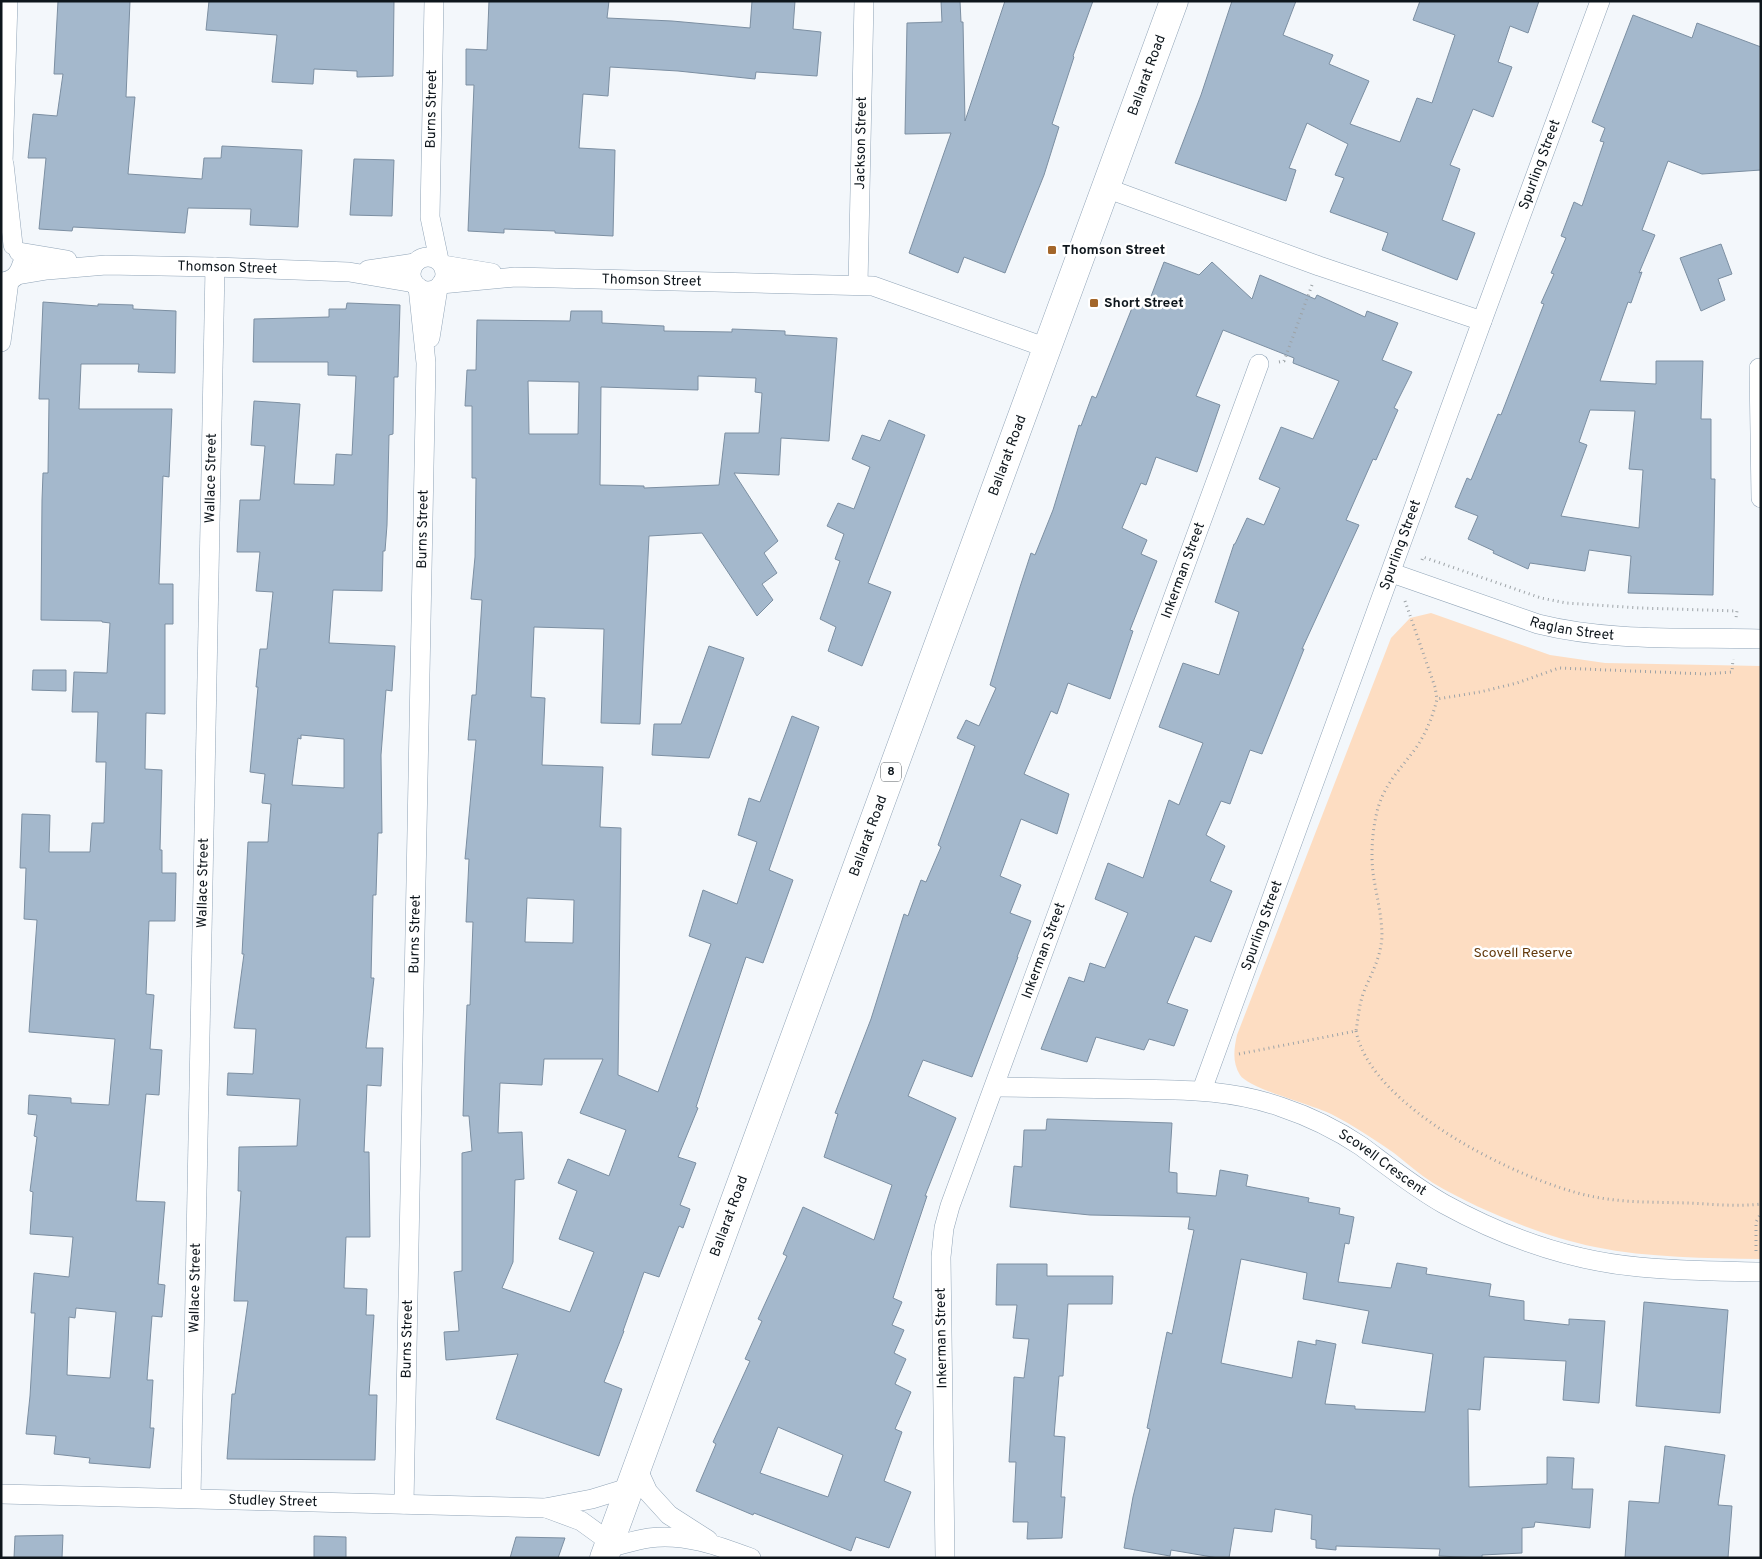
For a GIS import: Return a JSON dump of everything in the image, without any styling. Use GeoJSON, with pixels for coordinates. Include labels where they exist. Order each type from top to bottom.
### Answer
{"type":"FeatureCollection","features":[{"type":"Feature","properties":{"kind":"highway","name":"Ballarat Road"},"geometry":{"type":"LineString","coordinates":[[607,1549],[1174,1]]}},
{"type":"Feature","properties":{"kind":"street"},"geometry":{"type":"LineString","coordinates":[[1,342],[9,279],[22,264],[11,247],[2,170],[8,1]]}},
{"type":"Feature","properties":{"kind":"street","name":"Burns Street"},"geometry":{"type":"LineString","coordinates":[[434,1],[430,217],[441,262]]}},
{"type":"Feature","properties":{"kind":"street","name":"Jackson Street"},"geometry":{"type":"LineString","coordinates":[[858,285],[864,1]]}},
{"type":"Feature","properties":{"kind":"street","name":"Spurling Street"},"geometry":{"type":"LineString","coordinates":[[1202,1090],[1600,1]]}},
{"type":"Feature","properties":{"kind":"street"},"geometry":{"type":"LineString","coordinates":[[1106,188],[1319,266],[1482,321]]}},
{"type":"Feature","properties":{"kind":"street","name":"Burns Street"},"geometry":{"type":"LineString","coordinates":[[417,261],[430,217]]}},
{"type":"Feature","properties":{"kind":"street","name":"Thomson Street"},"geometry":{"type":"LineString","coordinates":[[11,247],[106,265]]}},
{"type":"Feature","properties":{"kind":"street"},"geometry":{"type":"LineString","coordinates":[[429,257],[441,262],[445,275],[439,286],[427,291],[416,285],[411,273],[417,261],[429,257]]}},
{"type":"Feature","properties":{"kind":"street","name":"Thomson Street"},"geometry":{"type":"LineString","coordinates":[[349,272],[417,261]]}},
{"type":"Feature","properties":{"kind":"street","name":"Thomson Street"},"geometry":{"type":"LineString","coordinates":[[441,262],[515,277]]}},
{"type":"Feature","properties":{"kind":"street","name":"Thomson Street"},"geometry":{"type":"LineString","coordinates":[[9,279],[47,270],[106,265],[349,272],[416,285]]}},
{"type":"Feature","properties":{"kind":"street","name":"Wallace Street"},"geometry":{"type":"LineString","coordinates":[[191,1498],[215,267]]}},
{"type":"Feature","properties":{"kind":"street","name":"Thomson Street"},"geometry":{"type":"LineString","coordinates":[[439,286],[515,277],[873,286],[1047,348]]}},
{"type":"Feature","properties":{"kind":"street","name":"Burns Street"},"geometry":{"type":"LineString","coordinates":[[404,1504],[426,364],[416,285]]}},
{"type":"Feature","properties":{"kind":"street","name":"Burns Street"},"geometry":{"type":"LineString","coordinates":[[426,364],[439,286]]}},
{"type":"Feature","properties":{"kind":"street","name":"Inkerman Street"},"geometry":{"type":"LineString","coordinates":[[944,1558],[942,1257],[944,1228],[950,1206],[1259,364]]}},
{"type":"Feature","properties":{"kind":"street"},"geometry":{"type":"LineString","coordinates":[[1759,368],[1761,498]]}},
{"type":"Feature","properties":{"kind":"street","name":"Raglan Street"},"geometry":{"type":"LineString","coordinates":[[1392,573],[1538,624],[1563,630],[1593,634],[1761,639]]}},
{"type":"Feature","properties":{"kind":"street","name":"Scovell Crescent"},"geometry":{"type":"LineString","coordinates":[[995,1087],[1202,1090],[1247,1096],[1282,1107],[1319,1123],[1359,1145],[1402,1177],[1443,1203],[1487,1226],[1539,1246],[1591,1260],[1638,1267],[1692,1271],[1758,1272]]}},
{"type":"Feature","properties":{"kind":"street"},"geometry":{"type":"LineString","coordinates":[[634,1477],[669,1514],[713,1544]]}},
{"type":"Feature","properties":{"kind":"street","name":"Studley Street"},"geometry":{"type":"LineString","coordinates":[[1,1494],[545,1508],[592,1499],[634,1477]]}},
{"type":"Feature","properties":{"kind":"street","name":"Studley Street"},"geometry":{"type":"LineString","coordinates":[[545,1508],[580,1521],[607,1549]]}},
{"type":"Feature","properties":{"kind":"street"},"geometry":{"type":"LineString","coordinates":[[607,1549],[650,1538],[670,1537],[713,1544],[751,1558]]}},
{"type":"Feature","properties":{"kind":"path"},"geometry":{"type":"LineString","coordinates":[[1259,364],[1284,361],[1319,266]]}},
{"type":"Feature","properties":{"kind":"path"},"geometry":{"type":"LineString","coordinates":[[1734,638],[1732,672],[1706,674],[1559,668],[1517,683],[1480,692],[1437,699],[1434,712],[1416,747],[1383,792],[1376,816],[1373,843],[1373,871],[1380,918],[1380,951],[1374,972],[1364,993],[1356,1032],[1361,1051],[1377,1074],[1402,1100],[1442,1130],[1477,1151],[1554,1187],[1622,1202],[1761,1204]]}},
{"type":"Feature","properties":{"kind":"path"},"geometry":{"type":"LineString","coordinates":[[1214,1059],[1356,1032]]}},
{"type":"Feature","properties":{"kind":"path"},"geometry":{"type":"LineString","coordinates":[[1758,1272],[1756,1222],[1761,1213]]}},
{"type":"Feature","properties":{"kind":"green space","name":"Scovell Reserve"},"geometry":{"type":"Polygon","coordinates":[[[1431,613],[1550,655],[1605,663],[1761,666],[1761,1259],[1678,1257],[1615,1251],[1575,1242],[1533,1229],[1490,1212],[1451,1193],[1428,1180],[1394,1153],[1349,1124],[1324,1111],[1256,1086],[1240,1075],[1237,1070],[1234,1055],[1237,1035],[1391,638],[1410,618],[1431,613]]]}},
{"type":"Feature","properties":{"kind":"building"},"geometry":{"type":"Polygon","coordinates":[[[58,1],[130,1],[126,97],[135,97],[128,174],[202,179],[204,158],[221,158],[222,146],[302,150],[298,227],[250,225],[251,209],[188,208],[185,233],[73,227],[72,231],[39,229],[46,158],[28,158],[33,114],[57,116],[63,74],[54,74],[58,1]]]}},
{"type":"Feature","properties":{"kind":"building"},"geometry":{"type":"Polygon","coordinates":[[[209,1],[394,1],[393,76],[357,77],[357,71],[314,69],[313,84],[272,82],[277,35],[206,30],[209,1]]]}},
{"type":"Feature","properties":{"kind":"building"},"geometry":{"type":"Polygon","coordinates":[[[489,1],[609,1],[607,18],[672,21],[750,28],[752,1],[795,1],[793,29],[821,32],[817,76],[756,72],[755,79],[678,71],[610,67],[608,96],[583,94],[579,148],[615,150],[613,236],[504,229],[504,233],[468,231],[474,85],[466,85],[466,49],[487,50],[489,1]]]}},
{"type":"Feature","properties":{"kind":"building"},"geometry":{"type":"Polygon","coordinates":[[[941,1],[960,1],[961,22],[963,22],[965,121],[1005,1],[1093,1],[1073,56],[1052,124],[1059,127],[1044,175],[1005,273],[964,257],[958,273],[909,253],[951,133],[905,134],[907,23],[942,22],[941,1]]]}},
{"type":"Feature","properties":{"kind":"building"},"geometry":{"type":"Polygon","coordinates":[[[1232,1],[1296,1],[1283,35],[1333,55],[1329,64],[1369,81],[1350,124],[1400,142],[1417,98],[1432,103],[1455,35],[1413,20],[1420,1],[1539,1],[1528,33],[1510,26],[1498,62],[1512,67],[1493,117],[1473,109],[1450,165],[1460,169],[1442,220],[1475,233],[1457,280],[1382,250],[1388,233],[1330,212],[1344,178],[1335,175],[1348,144],[1307,123],[1289,168],[1296,170],[1286,201],[1175,163],[1201,95],[1232,1]]]}},
{"type":"Feature","properties":{"kind":"building"},"geometry":{"type":"Polygon","coordinates":[[[1633,15],[1692,38],[1697,23],[1761,47],[1761,170],[1702,174],[1668,161],[1642,230],[1655,235],[1639,273],[1642,272],[1631,303],[1628,302],[1600,381],[1656,384],[1656,361],[1703,361],[1701,419],[1711,419],[1711,479],[1715,479],[1713,595],[1628,593],[1631,556],[1589,550],[1585,571],[1530,563],[1528,569],[1468,539],[1478,516],[1455,507],[1467,478],[1471,480],[1498,414],[1501,415],[1544,304],[1541,303],[1554,274],[1551,273],[1566,238],[1561,236],[1574,202],[1582,206],[1604,142],[1600,141],[1605,128],[1592,122],[1633,15]],[[1590,410],[1579,442],[1587,445],[1561,516],[1639,528],[1643,470],[1629,469],[1635,411],[1590,410]]]}},
{"type":"Feature","properties":{"kind":"building"},"geometry":{"type":"Polygon","coordinates":[[[354,159],[394,160],[392,216],[350,215],[354,159]]]}},
{"type":"Feature","properties":{"kind":"building"},"geometry":{"type":"Polygon","coordinates":[[[1721,244],[1732,274],[1718,279],[1725,300],[1701,311],[1680,258],[1721,244]]]}},
{"type":"Feature","properties":{"kind":"building"},"geometry":{"type":"Polygon","coordinates":[[[1164,262],[1199,275],[1212,262],[1252,299],[1260,275],[1315,299],[1317,295],[1365,317],[1367,311],[1398,323],[1382,360],[1412,372],[1394,408],[1398,410],[1376,460],[1373,459],[1346,520],[1359,525],[1302,649],[1304,649],[1262,754],[1250,750],[1230,804],[1221,801],[1206,835],[1225,846],[1210,881],[1232,891],[1211,942],[1195,936],[1167,1003],[1188,1010],[1174,1046],[1149,1039],[1144,1050],[1096,1037],[1087,1062],[1041,1049],[1069,977],[1084,982],[1090,963],[1105,968],[1128,913],[1095,899],[1108,863],[1143,878],[1169,800],[1179,805],[1203,743],[1159,727],[1183,663],[1219,675],[1239,612],[1215,602],[1234,544],[1247,518],[1264,525],[1280,488],[1259,479],[1281,427],[1313,439],[1339,381],[1293,363],[1294,358],[1223,330],[1196,396],[1220,405],[1197,472],[1156,457],[1146,485],[1141,483],[1122,528],[1147,540],[1141,554],[1157,561],[1130,630],[1133,631],[1110,699],[1068,683],[1057,714],[1051,711],[1024,774],[1069,794],[1057,834],[1021,819],[1000,876],[1021,885],[1010,913],[1031,921],[1018,957],[972,1077],[923,1060],[908,1096],[956,1118],[925,1196],[927,1196],[893,1298],[902,1302],[892,1325],[904,1330],[894,1353],[906,1359],[895,1384],[911,1392],[895,1429],[902,1432],[884,1481],[911,1492],[889,1548],[856,1537],[851,1551],[754,1513],[753,1515],[696,1491],[716,1444],[713,1442],[750,1361],[745,1359],[762,1321],[758,1319],[787,1256],[783,1254],[803,1207],[874,1240],[892,1185],[824,1157],[838,1114],[835,1113],[871,1019],[904,914],[908,916],[921,880],[926,882],[941,847],[938,845],[975,746],[957,738],[966,720],[979,726],[996,688],[990,685],[1020,587],[1031,553],[1035,555],[1053,510],[1079,425],[1081,426],[1092,396],[1096,398],[1134,303],[1147,307],[1164,262]],[[778,1427],[760,1473],[828,1497],[843,1455],[778,1427]]]}},
{"type":"Feature","properties":{"kind":"building"},"geometry":{"type":"Polygon","coordinates":[[[43,302],[98,306],[98,304],[133,305],[133,309],[176,311],[175,373],[138,372],[139,364],[81,364],[79,409],[172,409],[169,477],[163,476],[159,584],[173,584],[173,624],[165,624],[165,714],[146,713],[145,769],[162,770],[160,850],[162,850],[162,873],[176,873],[175,921],[149,921],[146,994],[154,995],[150,1049],[162,1050],[159,1095],[146,1094],[136,1201],[165,1202],[158,1284],[165,1285],[162,1317],[152,1316],[147,1380],[153,1380],[150,1428],[154,1428],[150,1468],[89,1463],[90,1458],[54,1454],[56,1436],[26,1434],[35,1313],[31,1313],[34,1273],[69,1277],[73,1237],[30,1234],[33,1192],[30,1191],[37,1137],[34,1136],[37,1115],[28,1114],[29,1095],[71,1098],[71,1103],[109,1105],[115,1039],[29,1032],[37,920],[24,919],[26,868],[20,868],[22,814],[50,815],[49,852],[90,852],[92,823],[104,823],[106,762],[96,762],[98,712],[72,712],[74,672],[107,673],[110,623],[102,621],[41,620],[42,500],[43,473],[48,473],[49,399],[39,399],[43,302]],[[76,1308],[75,1318],[69,1317],[67,1375],[110,1378],[116,1312],[76,1308]]]}},
{"type":"Feature","properties":{"kind":"building"},"geometry":{"type":"Polygon","coordinates":[[[347,303],[400,305],[398,377],[394,377],[393,434],[389,435],[387,525],[385,551],[383,551],[382,591],[333,590],[329,643],[395,646],[392,691],[386,690],[381,755],[382,833],[378,833],[376,895],[373,895],[371,978],[374,978],[366,1048],[383,1048],[381,1086],[367,1085],[364,1152],[369,1152],[370,1237],[346,1237],[344,1288],[367,1289],[366,1315],[374,1315],[369,1395],[377,1395],[375,1460],[227,1459],[232,1394],[235,1394],[248,1301],[234,1301],[241,1191],[238,1191],[239,1147],[297,1146],[300,1099],[227,1095],[228,1073],[253,1074],[256,1029],[234,1028],[244,954],[242,954],[248,842],[268,842],[271,804],[262,803],[265,774],[250,772],[260,649],[267,649],[273,592],[256,591],[260,552],[237,552],[240,500],[260,500],[265,446],[251,445],[254,401],[300,404],[294,484],[334,485],[336,454],[352,455],[356,376],[328,375],[328,362],[253,362],[254,319],[329,317],[329,309],[346,309],[347,303]],[[301,735],[301,739],[298,738],[292,785],[344,788],[344,739],[301,735]]]}},
{"type":"Feature","properties":{"kind":"building"},"geometry":{"type":"Polygon","coordinates":[[[571,311],[602,311],[602,323],[664,326],[664,331],[732,332],[732,329],[785,331],[785,335],[837,338],[829,441],[781,438],[779,475],[734,473],[778,541],[764,553],[777,573],[762,584],[773,600],[757,616],[702,533],[649,536],[640,724],[601,723],[604,629],[534,627],[531,697],[545,698],[542,765],[603,767],[600,827],[621,828],[618,1075],[658,1092],[711,944],[689,936],[703,890],[737,904],[757,842],[738,835],[749,798],[760,802],[792,716],[819,727],[769,870],[793,880],[763,963],[746,957],[696,1107],[698,1108],[678,1157],[696,1163],[680,1205],[690,1209],[683,1228],[679,1226],[659,1277],[644,1272],[604,1382],[622,1389],[599,1456],[496,1419],[518,1354],[446,1360],[444,1332],[459,1331],[454,1272],[462,1271],[462,1153],[472,1151],[469,1116],[463,1116],[467,1005],[470,1005],[473,922],[466,922],[469,859],[465,859],[476,740],[468,740],[472,695],[476,695],[482,600],[471,599],[475,557],[476,478],[472,478],[472,406],[465,406],[467,370],[476,370],[477,320],[570,321],[571,311]],[[698,376],[698,390],[601,387],[600,485],[644,486],[644,488],[719,485],[725,433],[759,433],[762,393],[755,392],[756,378],[698,376]],[[528,381],[529,434],[578,434],[579,382],[528,381]],[[527,898],[525,942],[573,943],[574,900],[527,898]],[[544,1059],[542,1085],[500,1083],[498,1133],[522,1132],[524,1179],[515,1180],[513,1262],[502,1288],[570,1312],[594,1252],[559,1239],[577,1191],[558,1183],[568,1159],[609,1176],[626,1130],[580,1113],[603,1059],[544,1059]]]}},
{"type":"Feature","properties":{"kind":"building"},"geometry":{"type":"Polygon","coordinates":[[[889,420],[925,435],[868,583],[891,592],[862,666],[828,651],[836,627],[820,619],[840,561],[835,559],[844,534],[827,526],[838,503],[854,509],[870,467],[852,459],[862,435],[880,441],[889,420]]]}},
{"type":"Feature","properties":{"kind":"building"},"geometry":{"type":"Polygon","coordinates":[[[709,646],[744,658],[709,758],[652,755],[654,724],[681,724],[709,646]]]}},
{"type":"Feature","properties":{"kind":"building"},"geometry":{"type":"Polygon","coordinates":[[[33,670],[66,670],[66,691],[32,690],[33,670]]]}},
{"type":"Feature","properties":{"kind":"building"},"geometry":{"type":"Polygon","coordinates":[[[1047,1119],[1172,1123],[1169,1172],[1177,1173],[1177,1193],[1216,1196],[1220,1170],[1248,1175],[1246,1186],[1309,1198],[1308,1202],[1340,1208],[1339,1214],[1354,1217],[1349,1244],[1345,1243],[1338,1282],[1391,1288],[1397,1263],[1427,1268],[1426,1274],[1491,1284],[1489,1296],[1524,1301],[1524,1320],[1569,1325],[1569,1319],[1605,1321],[1599,1403],[1563,1400],[1566,1361],[1484,1357],[1480,1410],[1468,1409],[1469,1487],[1547,1484],[1547,1457],[1574,1458],[1572,1489],[1593,1489],[1590,1528],[1535,1522],[1534,1527],[1522,1528],[1522,1553],[1482,1555],[1482,1558],[1439,1556],[1440,1549],[1336,1546],[1336,1550],[1316,1548],[1316,1540],[1311,1539],[1312,1515],[1275,1509],[1272,1532],[1234,1528],[1229,1558],[1218,1558],[1171,1550],[1170,1556],[1124,1548],[1133,1497],[1150,1429],[1147,1428],[1167,1332],[1172,1334],[1194,1230],[1188,1229],[1190,1217],[1090,1215],[1010,1207],[1014,1166],[1022,1167],[1024,1130],[1046,1130],[1047,1119]],[[1241,1259],[1221,1363],[1292,1378],[1298,1341],[1316,1345],[1316,1340],[1336,1344],[1325,1404],[1355,1406],[1355,1409],[1425,1412],[1433,1354],[1362,1343],[1369,1311],[1303,1299],[1307,1273],[1241,1259]]]}},
{"type":"Feature","properties":{"kind":"building"},"geometry":{"type":"Polygon","coordinates":[[[997,1264],[1047,1264],[1047,1276],[1113,1276],[1112,1304],[1068,1304],[1063,1376],[1059,1376],[1054,1436],[1065,1437],[1061,1497],[1065,1497],[1062,1538],[1027,1539],[1028,1522],[1013,1522],[1016,1462],[1009,1462],[1014,1377],[1024,1378],[1029,1339],[1013,1338],[1017,1305],[996,1305],[997,1264]]]}},
{"type":"Feature","properties":{"kind":"building"},"geometry":{"type":"Polygon","coordinates":[[[1644,1302],[1728,1310],[1720,1413],[1636,1406],[1644,1302]]]}},
{"type":"Feature","properties":{"kind":"building"},"geometry":{"type":"Polygon","coordinates":[[[1665,1446],[1725,1455],[1718,1505],[1732,1506],[1728,1558],[1625,1558],[1629,1501],[1659,1503],[1665,1446]]]}},
{"type":"Feature","properties":{"kind":"building"},"geometry":{"type":"Polygon","coordinates":[[[63,1535],[62,1558],[14,1558],[15,1536],[63,1535]]]}},
{"type":"Feature","properties":{"kind":"building"},"geometry":{"type":"Polygon","coordinates":[[[314,1536],[346,1537],[346,1558],[314,1558],[314,1536]]]}},
{"type":"Feature","properties":{"kind":"building"},"geometry":{"type":"Polygon","coordinates":[[[516,1537],[565,1538],[558,1558],[510,1558],[516,1537]]]}},
{"type":"Feature","properties":{"kind":"place","name":"Thomson Street"},"geometry":{"type":"Point","coordinates":[1052,250]}},
{"type":"Feature","properties":{"kind":"place","name":"Short Street"},"geometry":{"type":"Point","coordinates":[1094,303]}}]}
